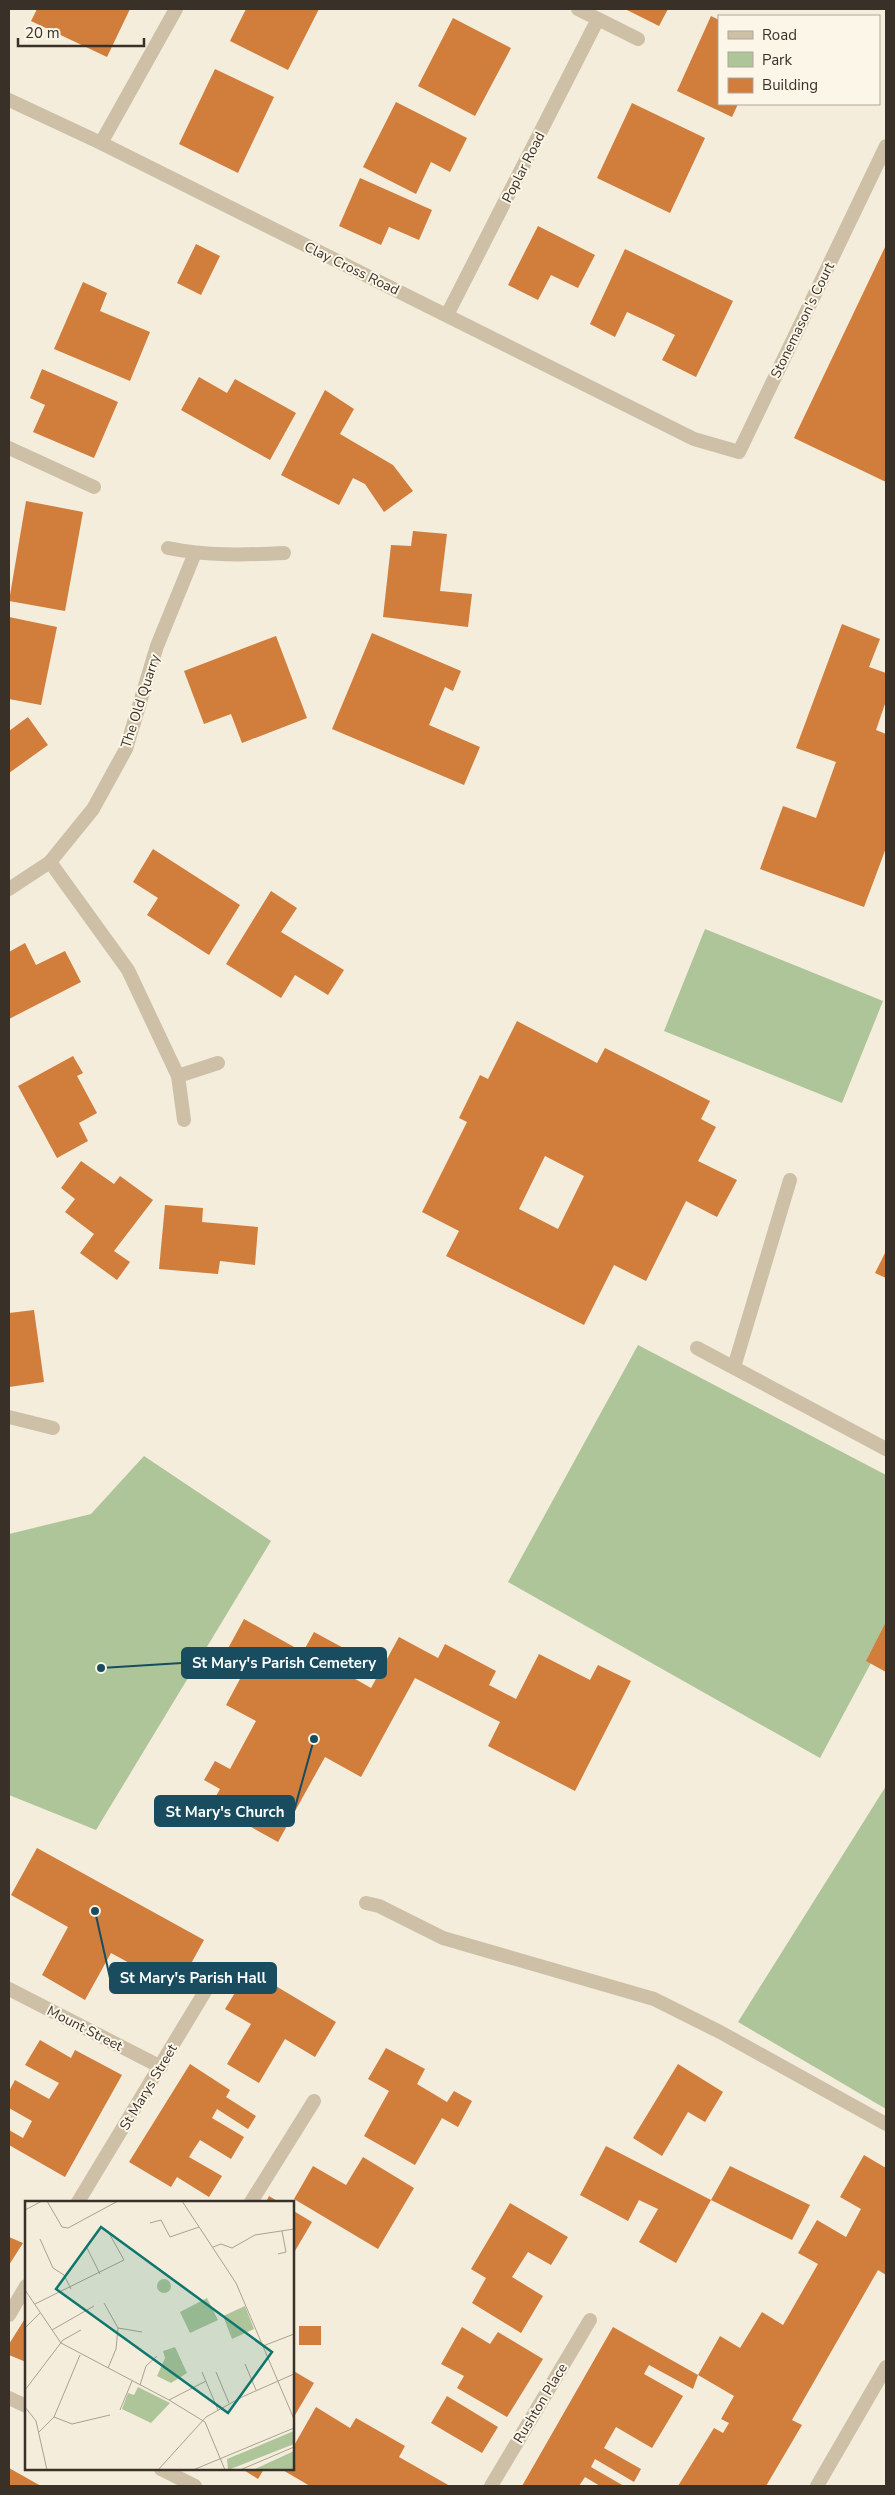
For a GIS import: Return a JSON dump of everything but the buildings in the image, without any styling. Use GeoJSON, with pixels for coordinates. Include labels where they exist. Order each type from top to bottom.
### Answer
{"type":"FeatureCollection","features":[{"type":"Feature","properties":{"kind":"street"},"geometry":{"type":"LineString","coordinates":[[101,143],[176,9]]}},
{"type":"Feature","properties":{"kind":"street"},"geometry":{"type":"LineString","coordinates":[[578,9],[638,39]]}},
{"type":"Feature","properties":{"kind":"street","name":"Poplar Road"},"geometry":{"type":"LineString","coordinates":[[447,315],[598,19]]}},
{"type":"Feature","properties":{"kind":"street","name":"Clay Cross Road"},"geometry":{"type":"LineString","coordinates":[[9,100],[101,143],[694,439]]}},
{"type":"Feature","properties":{"kind":"street","name":"Stonemason's Court"},"geometry":{"type":"LineString","coordinates":[[694,439],[739,452],[886,146]]}},
{"type":"Feature","properties":{"kind":"street"},"geometry":{"type":"LineString","coordinates":[[9,448],[94,487]]}},
{"type":"Feature","properties":{"kind":"street"},"geometry":{"type":"LineString","coordinates":[[168,548],[195,553],[232,555],[284,553]]}},
{"type":"Feature","properties":{"kind":"street","name":"The Old Quarry"},"geometry":{"type":"LineString","coordinates":[[9,889],[50,862],[93,809],[126,749],[157,646],[195,553]]}},
{"type":"Feature","properties":{"kind":"street"},"geometry":{"type":"LineString","coordinates":[[50,862],[128,970],[178,1076],[184,1120]]}},
{"type":"Feature","properties":{"kind":"street"},"geometry":{"type":"LineString","coordinates":[[178,1076],[218,1063]]}},
{"type":"Feature","properties":{"kind":"street"},"geometry":{"type":"LineString","coordinates":[[734,1368],[790,1180]]}},
{"type":"Feature","properties":{"kind":"street"},"geometry":{"type":"LineString","coordinates":[[698,1348],[886,1449]]}},
{"type":"Feature","properties":{"kind":"street"},"geometry":{"type":"LineString","coordinates":[[9,1417],[53,1428]]}},
{"type":"Feature","properties":{"kind":"street"},"geometry":{"type":"LineString","coordinates":[[366,1903],[379,1906],[443,1938],[654,1999],[720,2032],[886,2124]]}},
{"type":"Feature","properties":{"kind":"street","name":"St Marys Street"},"geometry":{"type":"LineString","coordinates":[[79,2201],[218,1970]]}},
{"type":"Feature","properties":{"kind":"street","name":"Mount Street"},"geometry":{"type":"LineString","coordinates":[[9,1989],[161,2067]]}},
{"type":"Feature","properties":{"kind":"street"},"geometry":{"type":"LineString","coordinates":[[252,2201],[314,2102]]}},
{"type":"Feature","properties":{"kind":"street"},"geometry":{"type":"LineString","coordinates":[[9,2315],[25,2288]]}},
{"type":"Feature","properties":{"kind":"street","name":"Rushton Place"},"geometry":{"type":"LineString","coordinates":[[491,2486],[590,2320]]}},
{"type":"Feature","properties":{"kind":"street"},"geometry":{"type":"LineString","coordinates":[[817,2486],[886,2367]]}},
{"type":"Feature","properties":{"kind":"street"},"geometry":{"type":"LineString","coordinates":[[9,2398],[25,2406]]}},
{"type":"Feature","properties":{"kind":"street"},"geometry":{"type":"LineString","coordinates":[[163,2470],[195,2486]]}},
{"type":"Feature","properties":{"kind":"green space"},"geometry":{"type":"Polygon","coordinates":[[[705,929],[883,1001],[842,1103],[664,1031],[705,929]]]}},
{"type":"Feature","properties":{"kind":"green space"},"geometry":{"type":"Polygon","coordinates":[[[638,1345],[886,1475],[886,1635],[820,1758],[508,1582],[638,1345]]]}},
{"type":"Feature","properties":{"kind":"green space"},"geometry":{"type":"Polygon","coordinates":[[[144,1456],[271,1541],[96,1830],[9,1795],[9,1534],[91,1514],[144,1456]]]}},
{"type":"Feature","properties":{"kind":"green space"},"geometry":{"type":"Polygon","coordinates":[[[886,1786],[886,2109],[738,2022],[886,1786]]]}},
{"type":"Feature","properties":{"kind":"place","name":"St Mary's Parish Cemetery"},"geometry":{"type":"Point","coordinates":[101,1668]}},
{"type":"Feature","properties":{"kind":"place","name":"St Mary's Church"},"geometry":{"type":"Point","coordinates":[314,1739]}},
{"type":"Feature","properties":{"kind":"place","name":"St Mary's Parish Hall"},"geometry":{"type":"Point","coordinates":[95,1911]}}]}
